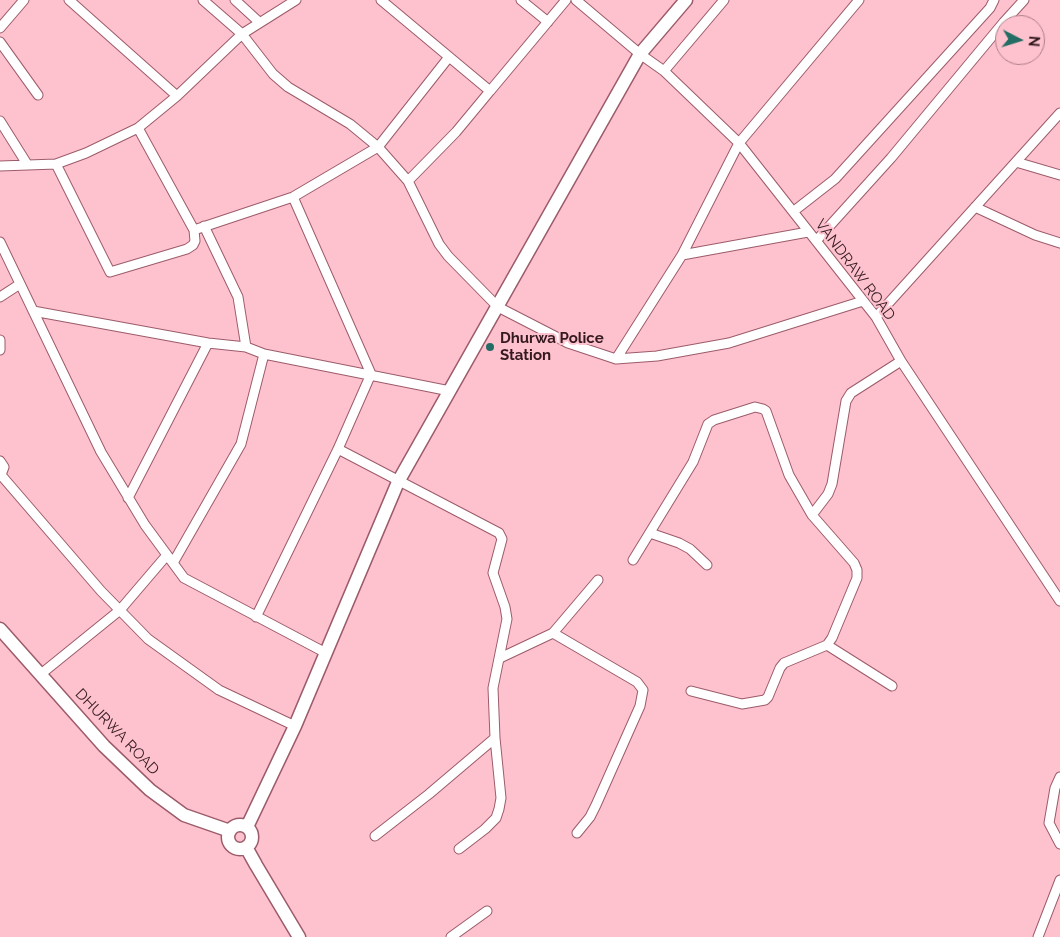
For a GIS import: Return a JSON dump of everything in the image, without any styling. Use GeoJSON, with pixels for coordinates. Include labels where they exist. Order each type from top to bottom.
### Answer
{"type":"FeatureCollection","features":[{"type":"Feature","properties":{"kind":"street"},"geometry":{"type":"LineString","coordinates":[[0,28],[24,0]]}},
{"type":"Feature","properties":{"kind":"street"},"geometry":{"type":"LineString","coordinates":[[69,0],[177,96]]}},
{"type":"Feature","properties":{"kind":"street"},"geometry":{"type":"LineString","coordinates":[[203,0],[242,34],[273,74],[288,88],[350,124],[378,147],[408,181],[439,244],[448,256],[498,307],[568,343],[616,359],[657,356],[729,343],[863,301]]}},
{"type":"Feature","properties":{"kind":"street"},"geometry":{"type":"LineString","coordinates":[[235,0],[259,22]]}},
{"type":"Feature","properties":{"kind":"street"},"geometry":{"type":"LineString","coordinates":[[0,166],[56,164],[86,153],[138,128],[177,96],[242,34],[296,0]]}},
{"type":"Feature","properties":{"kind":"street"},"geometry":{"type":"LineString","coordinates":[[381,0],[490,92]]}},
{"type":"Feature","properties":{"kind":"street"},"geometry":{"type":"LineString","coordinates":[[521,0],[548,22]]}},
{"type":"Feature","properties":{"kind":"street"},"geometry":{"type":"LineString","coordinates":[[408,181],[456,132],[566,0]]}},
{"type":"Feature","properties":{"kind":"street","name":"VANDRAW ROAD"},"geometry":{"type":"LineString","coordinates":[[576,0],[664,72],[739,143],[794,211],[808,232],[876,317],[901,361],[1060,601]]}},
{"type":"Feature","properties":{"kind":"street"},"geometry":{"type":"LineString","coordinates":[[247,827],[295,726],[398,482],[640,54],[686,0]]}},
{"type":"Feature","properties":{"kind":"street"},"geometry":{"type":"LineString","coordinates":[[664,72],[724,0]]}},
{"type":"Feature","properties":{"kind":"street"},"geometry":{"type":"LineString","coordinates":[[616,359],[682,255],[739,143],[859,0]]}},
{"type":"Feature","properties":{"kind":"street"},"geometry":{"type":"LineString","coordinates":[[794,211],[835,179],[990,8],[994,0]]}},
{"type":"Feature","properties":{"kind":"street"},"geometry":{"type":"LineString","coordinates":[[816,242],[891,158],[1024,0]]}},
{"type":"Feature","properties":{"kind":"street"},"geometry":{"type":"LineString","coordinates":[[0,42],[38,95]]}},
{"type":"Feature","properties":{"kind":"street"},"geometry":{"type":"LineString","coordinates":[[194,230],[293,197],[378,147],[449,57]]}},
{"type":"Feature","properties":{"kind":"street"},"geometry":{"type":"LineString","coordinates":[[876,317],[1060,113]]}},
{"type":"Feature","properties":{"kind":"street"},"geometry":{"type":"LineString","coordinates":[[0,121],[27,164]]}},
{"type":"Feature","properties":{"kind":"street"},"geometry":{"type":"LineString","coordinates":[[56,164],[110,272],[187,249],[195,241],[194,230],[138,128]]}},
{"type":"Feature","properties":{"kind":"street"},"geometry":{"type":"LineString","coordinates":[[1016,162],[1060,175]]}},
{"type":"Feature","properties":{"kind":"street"},"geometry":{"type":"LineString","coordinates":[[256,617],[338,448],[371,374],[293,197]]}},
{"type":"Feature","properties":{"kind":"street"},"geometry":{"type":"LineString","coordinates":[[975,206],[1028,232],[1060,243]]}},
{"type":"Feature","properties":{"kind":"street"},"geometry":{"type":"LineString","coordinates":[[204,226],[238,297],[246,347]]}},
{"type":"Feature","properties":{"kind":"street"},"geometry":{"type":"LineString","coordinates":[[682,255],[808,232]]}},
{"type":"Feature","properties":{"kind":"street"},"geometry":{"type":"LineString","coordinates":[[0,242],[101,452],[144,525],[184,578],[326,653]]}},
{"type":"Feature","properties":{"kind":"street"},"geometry":{"type":"LineString","coordinates":[[0,297],[20,284]]}},
{"type":"Feature","properties":{"kind":"street"},"geometry":{"type":"LineString","coordinates":[[33,312],[208,343],[246,347],[264,354],[450,391]]}},
{"type":"Feature","properties":{"kind":"street"},"geometry":{"type":"LineString","coordinates":[[0,340],[0,350]]}},
{"type":"Feature","properties":{"kind":"street"},"geometry":{"type":"LineString","coordinates":[[128,498],[208,343]]}},
{"type":"Feature","properties":{"kind":"street"},"geometry":{"type":"LineString","coordinates":[[40,674],[120,610],[170,559],[241,444],[264,354]]}},
{"type":"Feature","properties":{"kind":"street"},"geometry":{"type":"LineString","coordinates":[[812,516],[828,494],[832,484],[846,401],[852,393],[901,361]]}},
{"type":"Feature","properties":{"kind":"street"},"geometry":{"type":"LineString","coordinates":[[633,560],[692,462],[708,424],[714,420],[755,407],[766,411],[788,475],[812,516],[854,563],[857,570],[857,578],[836,631],[827,645],[784,663],[768,697],[762,701],[742,704],[691,691]]}},
{"type":"Feature","properties":{"kind":"street"},"geometry":{"type":"LineString","coordinates":[[338,448],[398,482],[501,535],[502,544],[493,573],[505,607],[507,619],[493,688],[495,738],[501,798],[496,818],[459,848]]}},
{"type":"Feature","properties":{"kind":"street"},"geometry":{"type":"LineString","coordinates":[[0,461],[4,467],[1,476],[101,591],[148,639],[219,690],[295,726]]}},
{"type":"Feature","properties":{"kind":"street"},"geometry":{"type":"LineString","coordinates":[[650,533],[679,543],[690,549],[707,564]]}},
{"type":"Feature","properties":{"kind":"street"},"geometry":{"type":"LineString","coordinates":[[500,658],[553,633],[598,580]]}},
{"type":"Feature","properties":{"kind":"street","name":"DHURWA ROAD"},"geometry":{"type":"LineString","coordinates":[[0,630],[104,746],[150,790],[184,814],[230,831]]}},
{"type":"Feature","properties":{"kind":"street"},"geometry":{"type":"LineString","coordinates":[[553,633],[637,682],[643,690],[640,706],[596,805],[590,817],[577,833]]}},
{"type":"Feature","properties":{"kind":"street"},"geometry":{"type":"LineString","coordinates":[[827,645],[892,686]]}},
{"type":"Feature","properties":{"kind":"street"},"geometry":{"type":"LineString","coordinates":[[376,836],[495,738]]}},
{"type":"Feature","properties":{"kind":"street"},"geometry":{"type":"LineString","coordinates":[[1060,777],[1054,788],[1049,823],[1060,844]]}},
{"type":"Feature","properties":{"kind":"street"},"geometry":{"type":"LineString","coordinates":[[240,825],[247,827],[252,837],[246,846],[239,848],[232,845],[229,839],[230,831],[240,825]]}},
{"type":"Feature","properties":{"kind":"street"},"geometry":{"type":"LineString","coordinates":[[246,846],[299,937]]}},
{"type":"Feature","properties":{"kind":"street"},"geometry":{"type":"LineString","coordinates":[[1042,935],[1060,880]]}},
{"type":"Feature","properties":{"kind":"street"},"geometry":{"type":"LineString","coordinates":[[452,937],[487,910]]}},
{"type":"Feature","properties":{"kind":"place","name":"Dhurwa Police Station"},"geometry":{"type":"Point","coordinates":[490,347]}}]}
